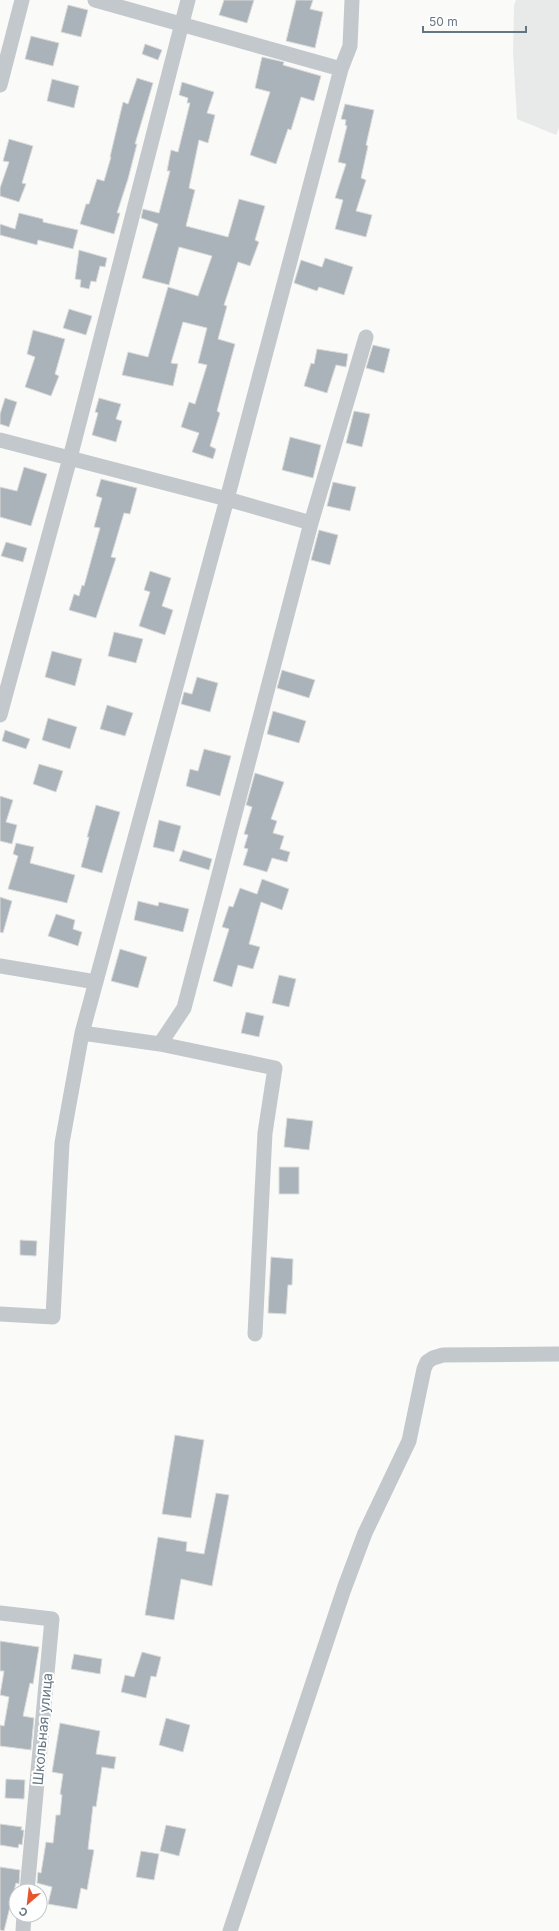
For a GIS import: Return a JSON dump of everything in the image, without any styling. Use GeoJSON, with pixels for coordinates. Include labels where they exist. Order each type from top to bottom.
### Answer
{"type":"FeatureCollection","features":[{"type":"Feature","properties":{"kind":"street"},"geometry":{"type":"LineString","coordinates":[[0,85],[22,0]]}},
{"type":"Feature","properties":{"kind":"street"},"geometry":{"type":"LineString","coordinates":[[95,0],[341,69]]}},
{"type":"Feature","properties":{"kind":"street"},"geometry":{"type":"LineString","coordinates":[[0,715],[70,458],[188,0]]}},
{"type":"Feature","properties":{"kind":"street"},"geometry":{"type":"LineString","coordinates":[[0,1314],[53,1317],[62,1143],[82,1033],[227,499],[341,69],[350,46],[352,0]]}},
{"type":"Feature","properties":{"kind":"street"},"geometry":{"type":"LineString","coordinates":[[160,1044],[184,1008],[311,523],[366,337]]}},
{"type":"Feature","properties":{"kind":"street"},"geometry":{"type":"LineString","coordinates":[[0,440],[227,499],[311,523]]}},
{"type":"Feature","properties":{"kind":"street"},"geometry":{"type":"LineString","coordinates":[[0,966],[96,982]]}},
{"type":"Feature","properties":{"kind":"street"},"geometry":{"type":"LineString","coordinates":[[82,1033],[160,1044],[275,1068],[265,1133],[255,1334]]}},
{"type":"Feature","properties":{"kind":"street"},"geometry":{"type":"LineString","coordinates":[[230,1931],[344,1589],[365,1533],[409,1441],[415,1419],[420,1382],[428,1362],[443,1355],[559,1354]]}},
{"type":"Feature","properties":{"kind":"street","name":"Школьная улица"},"geometry":{"type":"LineString","coordinates":[[0,1613],[52,1619],[27,1883]]}},
{"type":"Feature","properties":{"kind":"shaded area"},"geometry":{"type":"Polygon","coordinates":[[[516,0],[559,0],[559,128],[556,135],[517,119],[513,52],[514,5],[516,0]]]}},
{"type":"Feature","properties":{"kind":"building"},"geometry":{"type":"Polygon","coordinates":[[[224,0],[254,0],[247,23],[219,15],[224,0]]]}},
{"type":"Feature","properties":{"kind":"building"},"geometry":{"type":"Polygon","coordinates":[[[296,0],[313,0],[310,9],[323,12],[315,48],[286,41],[296,0]]]}},
{"type":"Feature","properties":{"kind":"building"},"geometry":{"type":"Polygon","coordinates":[[[68,5],[88,10],[81,37],[61,32],[68,5]]]}},
{"type":"Feature","properties":{"kind":"building"},"geometry":{"type":"Polygon","coordinates":[[[31,36],[59,43],[53,66],[25,59],[31,36]]]}},
{"type":"Feature","properties":{"kind":"building"},"geometry":{"type":"Polygon","coordinates":[[[145,44],[162,50],[158,60],[142,54],[145,44]]]}},
{"type":"Feature","properties":{"kind":"building"},"geometry":{"type":"Polygon","coordinates":[[[262,57],[284,62],[283,65],[321,76],[314,101],[301,97],[291,130],[288,129],[276,164],[250,155],[270,92],[255,88],[262,57]]]}},
{"type":"Feature","properties":{"kind":"building"},"geometry":{"type":"Polygon","coordinates":[[[137,78],[153,83],[135,144],[137,144],[128,179],[117,213],[120,213],[114,234],[80,224],[86,204],[89,204],[97,179],[104,181],[123,102],[128,104],[137,78]]]}},
{"type":"Feature","properties":{"kind":"building"},"geometry":{"type":"Polygon","coordinates":[[[52,79],[79,86],[74,108],[47,101],[52,79]]]}},
{"type":"Feature","properties":{"kind":"building"},"geometry":{"type":"Polygon","coordinates":[[[182,82],[214,92],[207,113],[215,115],[208,143],[199,140],[189,188],[195,190],[186,226],[228,237],[239,199],[265,206],[255,240],[259,242],[250,266],[238,262],[224,305],[227,306],[218,339],[235,344],[217,411],[220,413],[210,446],[216,449],[213,459],[192,452],[199,433],[181,427],[189,402],[195,404],[207,365],[198,363],[207,328],[183,322],[171,363],[178,364],[173,386],[122,375],[128,352],[148,357],[168,287],[198,296],[212,256],[179,247],[169,285],[142,278],[158,224],[141,218],[143,209],[159,213],[170,171],[167,171],[171,150],[178,152],[190,103],[187,103],[188,98],[179,95],[182,82]]]}},
{"type":"Feature","properties":{"kind":"building"},"geometry":{"type":"Polygon","coordinates":[[[345,104],[374,110],[366,145],[368,146],[361,178],[366,180],[356,211],[372,215],[366,237],[335,229],[343,200],[335,198],[346,164],[338,162],[347,126],[345,125],[346,120],[341,119],[345,104]]]}},
{"type":"Feature","properties":{"kind":"building"},"geometry":{"type":"Polygon","coordinates":[[[9,139],[33,146],[22,183],[26,184],[19,202],[0,196],[0,188],[9,162],[3,161],[9,139]]]}},
{"type":"Feature","properties":{"kind":"building"},"geometry":{"type":"Polygon","coordinates":[[[19,213],[43,219],[43,222],[78,230],[73,249],[38,240],[37,245],[0,235],[0,224],[15,229],[19,213]]]}},
{"type":"Feature","properties":{"kind":"building"},"geometry":{"type":"Polygon","coordinates":[[[79,250],[107,258],[105,267],[100,266],[96,282],[91,281],[89,289],[80,287],[81,280],[75,279],[79,250]]]}},
{"type":"Feature","properties":{"kind":"building"},"geometry":{"type":"Polygon","coordinates":[[[325,258],[353,267],[344,295],[319,287],[317,291],[294,283],[301,260],[322,267],[325,258]]]}},
{"type":"Feature","properties":{"kind":"building"},"geometry":{"type":"Polygon","coordinates":[[[69,309],[92,316],[86,335],[63,328],[69,309]]]}},
{"type":"Feature","properties":{"kind":"building"},"geometry":{"type":"Polygon","coordinates":[[[33,330],[65,339],[55,374],[59,376],[51,396],[25,387],[35,357],[27,354],[33,330]]]}},
{"type":"Feature","properties":{"kind":"building"},"geometry":{"type":"Polygon","coordinates":[[[373,345],[390,349],[384,373],[366,368],[373,345]]]}},
{"type":"Feature","properties":{"kind":"building"},"geometry":{"type":"Polygon","coordinates":[[[317,349],[348,354],[346,367],[336,365],[327,393],[304,386],[311,363],[314,364],[317,349]]]}},
{"type":"Feature","properties":{"kind":"building"},"geometry":{"type":"Polygon","coordinates":[[[5,398],[17,402],[9,427],[0,424],[0,414],[5,398]]]}},
{"type":"Feature","properties":{"kind":"building"},"geometry":{"type":"Polygon","coordinates":[[[99,398],[121,404],[116,419],[122,421],[116,442],[92,435],[98,413],[95,412],[99,398]]]}},
{"type":"Feature","properties":{"kind":"building"},"geometry":{"type":"Polygon","coordinates":[[[354,411],[370,414],[362,447],[346,443],[354,411]]]}},
{"type":"Feature","properties":{"kind":"building"},"geometry":{"type":"Polygon","coordinates":[[[290,437],[321,445],[313,478],[282,470],[290,437]]]}},
{"type":"Feature","properties":{"kind":"building"},"geometry":{"type":"Polygon","coordinates":[[[24,467],[47,474],[31,526],[0,517],[0,487],[17,491],[24,467]]]}},
{"type":"Feature","properties":{"kind":"building"},"geometry":{"type":"Polygon","coordinates":[[[101,479],[137,488],[130,514],[124,513],[111,557],[116,558],[96,618],[69,610],[74,594],[79,596],[82,585],[84,586],[100,528],[94,527],[102,498],[96,496],[101,479]]]}},
{"type":"Feature","properties":{"kind":"building"},"geometry":{"type":"Polygon","coordinates":[[[333,482],[356,487],[350,511],[327,506],[333,482]]]}},
{"type":"Feature","properties":{"kind":"building"},"geometry":{"type":"Polygon","coordinates":[[[319,530],[338,535],[330,565],[311,560],[319,530]]]}},
{"type":"Feature","properties":{"kind":"building"},"geometry":{"type":"Polygon","coordinates":[[[6,542],[27,548],[23,562],[1,556],[6,542]]]}},
{"type":"Feature","properties":{"kind":"building"},"geometry":{"type":"Polygon","coordinates":[[[150,571],[171,578],[162,606],[173,610],[165,635],[139,626],[150,592],[144,590],[150,571]]]}},
{"type":"Feature","properties":{"kind":"building"},"geometry":{"type":"Polygon","coordinates":[[[114,632],[143,639],[136,663],[108,656],[114,632]]]}},
{"type":"Feature","properties":{"kind":"building"},"geometry":{"type":"Polygon","coordinates":[[[52,651],[82,659],[75,686],[45,677],[52,651]]]}},
{"type":"Feature","properties":{"kind":"building"},"geometry":{"type":"Polygon","coordinates":[[[282,670],[315,680],[309,698],[277,688],[282,670]]]}},
{"type":"Feature","properties":{"kind":"building"},"geometry":{"type":"Polygon","coordinates":[[[197,677],[218,683],[210,712],[181,704],[184,692],[192,694],[197,677]]]}},
{"type":"Feature","properties":{"kind":"building"},"geometry":{"type":"Polygon","coordinates":[[[107,705],[133,713],[125,736],[100,729],[107,705]]]}},
{"type":"Feature","properties":{"kind":"building"},"geometry":{"type":"Polygon","coordinates":[[[273,711],[306,721],[299,743],[267,734],[273,711]]]}},
{"type":"Feature","properties":{"kind":"building"},"geometry":{"type":"Polygon","coordinates":[[[48,718],[77,727],[70,749],[42,740],[48,718]]]}},
{"type":"Feature","properties":{"kind":"building"},"geometry":{"type":"Polygon","coordinates":[[[5,730],[30,739],[26,749],[2,741],[5,730]]]}},
{"type":"Feature","properties":{"kind":"building"},"geometry":{"type":"Polygon","coordinates":[[[204,749],[231,756],[220,796],[186,786],[190,769],[198,771],[204,749]]]}},
{"type":"Feature","properties":{"kind":"building"},"geometry":{"type":"Polygon","coordinates":[[[39,764],[63,771],[56,792],[33,784],[39,764]]]}},
{"type":"Feature","properties":{"kind":"building"},"geometry":{"type":"Polygon","coordinates":[[[255,773],[284,782],[271,819],[277,821],[273,833],[284,836],[280,849],[290,852],[287,862],[272,858],[267,872],[243,865],[248,849],[244,848],[248,835],[244,834],[252,807],[246,805],[255,773]]]}},
{"type":"Feature","properties":{"kind":"building"},"geometry":{"type":"Polygon","coordinates":[[[0,796],[13,800],[6,822],[17,825],[12,844],[0,841],[0,796]]]}},
{"type":"Feature","properties":{"kind":"building"},"geometry":{"type":"Polygon","coordinates":[[[96,805],[120,812],[102,873],[81,867],[89,837],[87,837],[96,805]]]}},
{"type":"Feature","properties":{"kind":"building"},"geometry":{"type":"Polygon","coordinates":[[[159,820],[181,826],[174,852],[153,847],[159,820]]]}},
{"type":"Feature","properties":{"kind":"building"},"geometry":{"type":"Polygon","coordinates":[[[16,843],[34,847],[30,863],[75,875],[67,903],[8,889],[18,856],[13,854],[16,843]]]}},
{"type":"Feature","properties":{"kind":"building"},"geometry":{"type":"Polygon","coordinates":[[[183,850],[212,859],[209,870],[179,861],[183,850]]]}},
{"type":"Feature","properties":{"kind":"building"},"geometry":{"type":"Polygon","coordinates":[[[262,879],[289,889],[282,910],[261,902],[249,944],[260,947],[253,969],[238,965],[232,987],[213,981],[229,929],[222,927],[229,906],[233,907],[240,888],[257,894],[262,879]]]}},
{"type":"Feature","properties":{"kind":"building"},"geometry":{"type":"Polygon","coordinates":[[[0,897],[12,901],[3,933],[0,932],[0,897]]]}},
{"type":"Feature","properties":{"kind":"building"},"geometry":{"type":"Polygon","coordinates":[[[138,901],[158,906],[159,902],[189,909],[183,932],[134,920],[138,901]]]}},
{"type":"Feature","properties":{"kind":"building"},"geometry":{"type":"Polygon","coordinates":[[[56,914],[75,920],[73,929],[82,932],[78,946],[48,936],[56,914]]]}},
{"type":"Feature","properties":{"kind":"building"},"geometry":{"type":"Polygon","coordinates":[[[120,949],[147,957],[138,988],[111,981],[120,949]]]}},
{"type":"Feature","properties":{"kind":"building"},"geometry":{"type":"Polygon","coordinates":[[[279,975],[296,979],[289,1007],[272,1003],[279,975]]]}},
{"type":"Feature","properties":{"kind":"building"},"geometry":{"type":"Polygon","coordinates":[[[246,1012],[264,1016],[259,1037],[241,1033],[246,1012]]]}},
{"type":"Feature","properties":{"kind":"building"},"geometry":{"type":"Polygon","coordinates":[[[287,1118],[313,1121],[309,1150],[284,1147],[287,1118]]]}},
{"type":"Feature","properties":{"kind":"building"},"geometry":{"type":"Polygon","coordinates":[[[279,1167],[299,1167],[299,1194],[279,1194],[279,1167]]]}},
{"type":"Feature","properties":{"kind":"building"},"geometry":{"type":"Polygon","coordinates":[[[20,1240],[37,1241],[36,1256],[20,1255],[20,1240]]]}},
{"type":"Feature","properties":{"kind":"building"},"geometry":{"type":"Polygon","coordinates":[[[271,1257],[293,1259],[292,1285],[288,1285],[286,1314],[268,1313],[271,1257]]]}},
{"type":"Feature","properties":{"kind":"building"},"geometry":{"type":"Polygon","coordinates":[[[175,1435],[204,1440],[191,1518],[162,1514],[175,1435]]]}},
{"type":"Feature","properties":{"kind":"building"},"geometry":{"type":"Polygon","coordinates":[[[216,1493],[229,1495],[212,1586],[181,1579],[174,1620],[145,1615],[158,1537],[187,1542],[186,1551],[204,1554],[216,1493]]]}},
{"type":"Feature","properties":{"kind":"building"},"geometry":{"type":"Polygon","coordinates":[[[0,1641],[39,1647],[33,1684],[30,1683],[23,1716],[34,1718],[31,1750],[0,1746],[0,1725],[4,1726],[9,1697],[0,1695],[4,1671],[0,1671],[0,1641]]]}},
{"type":"Feature","properties":{"kind":"building"},"geometry":{"type":"Polygon","coordinates":[[[142,1652],[161,1657],[156,1677],[151,1676],[146,1698],[121,1692],[125,1675],[134,1677],[142,1652]]]}},
{"type":"Feature","properties":{"kind":"building"},"geometry":{"type":"Polygon","coordinates":[[[74,1654],[102,1659],[100,1674],[71,1669],[74,1654]]]}},
{"type":"Feature","properties":{"kind":"building"},"geometry":{"type":"Polygon","coordinates":[[[166,1718],[190,1725],[183,1752],[159,1745],[166,1718]]]}},
{"type":"Feature","properties":{"kind":"building"},"geometry":{"type":"Polygon","coordinates":[[[60,1723],[100,1731],[96,1754],[116,1757],[114,1769],[102,1767],[96,1807],[93,1806],[88,1849],[94,1850],[87,1890],[81,1888],[77,1909],[48,1904],[52,1887],[48,1886],[48,1883],[37,1883],[38,1872],[41,1873],[46,1842],[53,1843],[56,1815],[60,1815],[62,1795],[60,1794],[63,1774],[52,1772],[60,1723]]]}},
{"type":"Feature","properties":{"kind":"building"},"geometry":{"type":"Polygon","coordinates":[[[6,1779],[25,1780],[24,1799],[5,1798],[6,1779]]]}},
{"type":"Feature","properties":{"kind":"building"},"geometry":{"type":"Polygon","coordinates":[[[0,1824],[22,1827],[21,1830],[24,1830],[22,1845],[19,1844],[18,1848],[0,1845],[0,1824]]]}},
{"type":"Feature","properties":{"kind":"building"},"geometry":{"type":"Polygon","coordinates":[[[166,1825],[186,1829],[179,1856],[160,1851],[166,1825]]]}},
{"type":"Feature","properties":{"kind":"building"},"geometry":{"type":"Polygon","coordinates":[[[141,1851],[159,1854],[154,1880],[136,1877],[141,1851]]]}},
{"type":"Feature","properties":{"kind":"building"},"geometry":{"type":"Polygon","coordinates":[[[0,1867],[20,1870],[19,1883],[8,1883],[8,1915],[4,1931],[0,1930],[0,1867]]]}}]}
